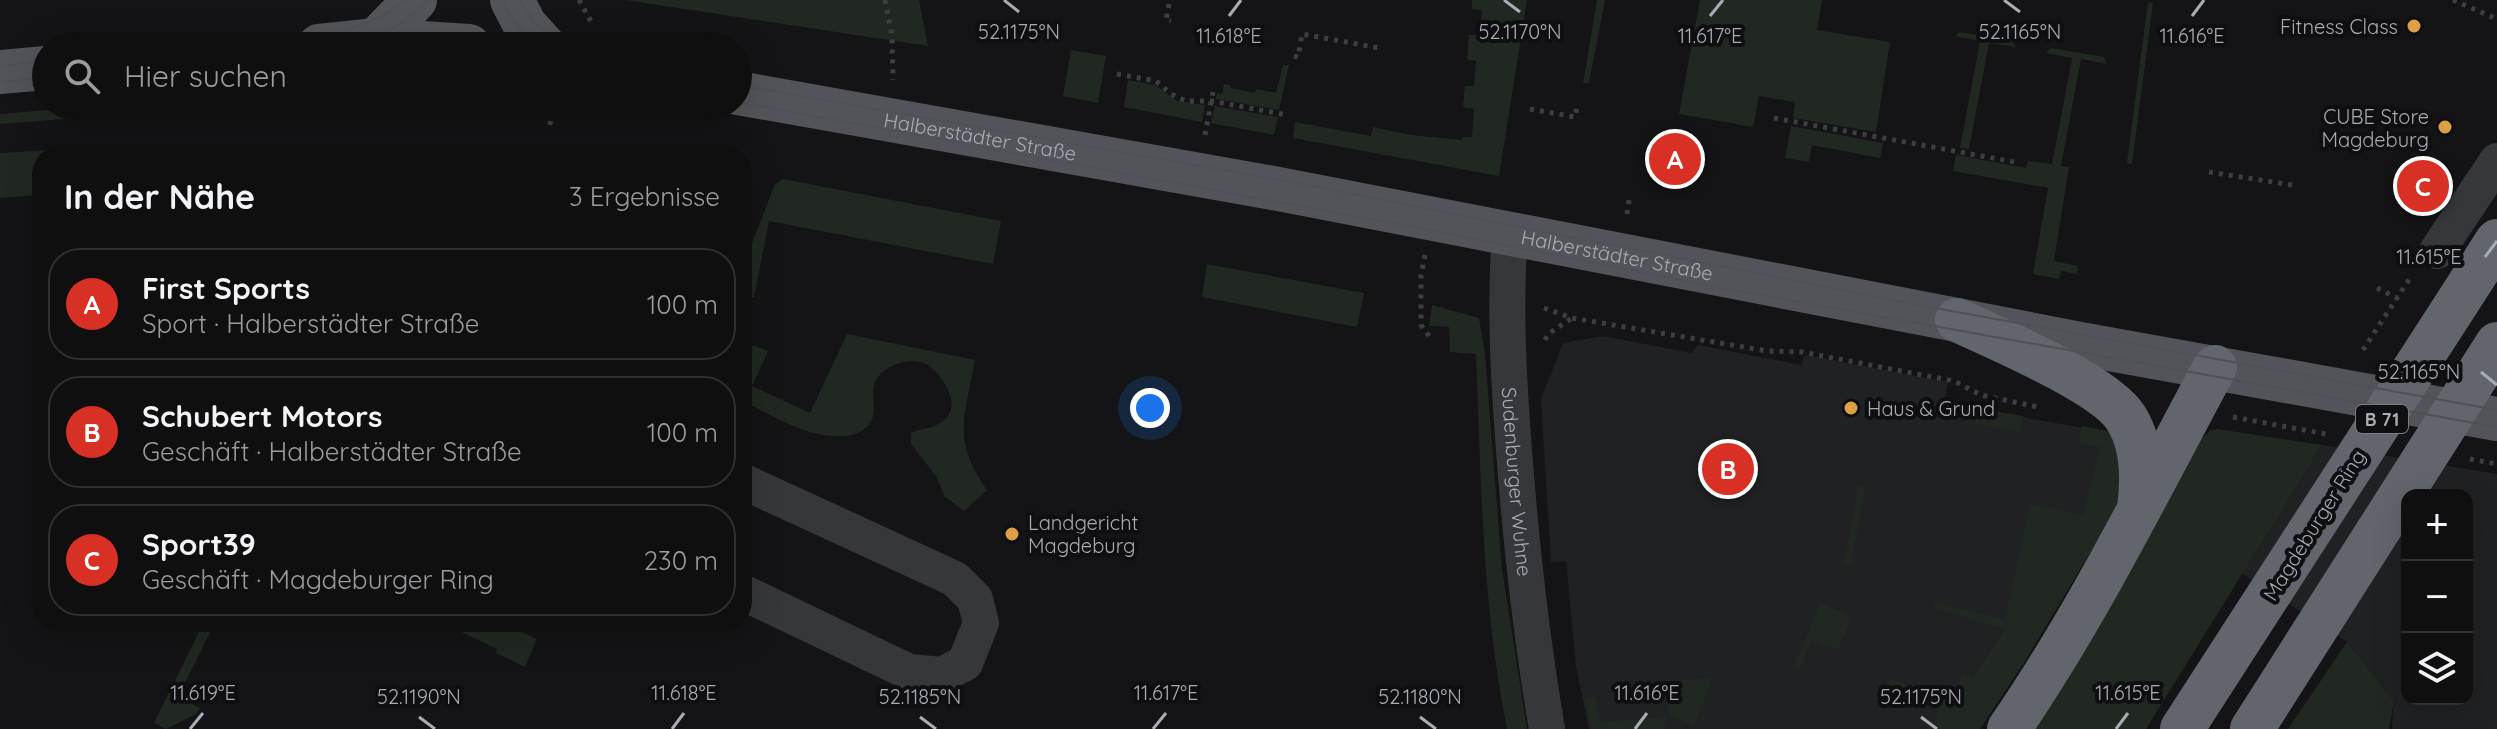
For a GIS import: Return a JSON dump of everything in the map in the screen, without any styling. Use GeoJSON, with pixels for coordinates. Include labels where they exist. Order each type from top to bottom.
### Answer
{"type":"FeatureCollection","features":[{"type":"Feature","properties":{"kind":"highway","name":"Magdeburger Ring"},"geometry":{"type":"LineString","coordinates":[[2182,729],[2497,241]]}},
{"type":"Feature","properties":{"kind":"highway"},"geometry":{"type":"LineString","coordinates":[[1957,320],[2045,362],[2097,392],[2119,409],[2132,429],[2141,466],[2138,514]]}},
{"type":"Feature","properties":{"kind":"highway","name":"B 71"},"geometry":{"type":"LineString","coordinates":[[2252,729],[2497,344]]}},
{"type":"Feature","properties":{"kind":"highway"},"geometry":{"type":"LineString","coordinates":[[2009,729],[2065,643],[2138,514],[2215,367]]}},
{"type":"Feature","properties":{"kind":"main road"},"geometry":{"type":"LineString","coordinates":[[384,32],[415,0]]}},
{"type":"Feature","properties":{"kind":"main road"},"geometry":{"type":"LineString","coordinates":[[512,0],[531,32]]}},
{"type":"Feature","properties":{"kind":"main road"},"geometry":{"type":"LineString","coordinates":[[0,72],[32,69]]}},
{"type":"Feature","properties":{"kind":"main road","name":"Halberstädter Straße"},"geometry":{"type":"LineString","coordinates":[[752,96],[1510,232],[1957,320],[2497,419]]}},
{"type":"Feature","properties":{"kind":"street"},"geometry":{"type":"LineString","coordinates":[[2437,251],[2497,161]]}},
{"type":"Feature","properties":{"kind":"street","name":"Sudenburger Wuhne"},"geometry":{"type":"LineString","coordinates":[[1510,232],[1507,297],[1509,386],[1523,567],[1547,729]]}},
{"type":"Feature","properties":{"kind":"street"},"geometry":{"type":"LineString","coordinates":[[752,486],[955,579],[975,599],[981,623],[965,663],[942,675],[909,672],[752,597]]}},
{"type":"Feature","properties":{"kind":"path"},"geometry":{"type":"LineString","coordinates":[[579,0],[593,25]]}},
{"type":"Feature","properties":{"kind":"path"},"geometry":{"type":"LineString","coordinates":[[885,0],[892,36],[893,81]]}},
{"type":"Feature","properties":{"kind":"path"},"geometry":{"type":"LineString","coordinates":[[2453,0],[2497,19]]}},
{"type":"Feature","properties":{"kind":"path"},"geometry":{"type":"LineString","coordinates":[[1169,4],[1166,20],[1171,21]]}},
{"type":"Feature","properties":{"kind":"path"},"geometry":{"type":"LineString","coordinates":[[1294,56],[1298,57],[1302,34],[1379,48]]}},
{"type":"Feature","properties":{"kind":"path"},"geometry":{"type":"LineString","coordinates":[[1117,74],[1156,81],[1186,101],[1211,101],[1287,115]]}},
{"type":"Feature","properties":{"kind":"path"},"geometry":{"type":"LineString","coordinates":[[1204,136],[1213,92]]}},
{"type":"Feature","properties":{"kind":"path"},"geometry":{"type":"LineString","coordinates":[[1530,109],[1575,117],[1577,106]]}},
{"type":"Feature","properties":{"kind":"path"},"geometry":{"type":"LineString","coordinates":[[1774,118],[1890,143],[2020,163]]}},
{"type":"Feature","properties":{"kind":"path"},"geometry":{"type":"LineString","coordinates":[[550,125],[551,120]]}},
{"type":"Feature","properties":{"kind":"path"},"geometry":{"type":"LineString","coordinates":[[2209,172],[2292,185]]}},
{"type":"Feature","properties":{"kind":"path"},"geometry":{"type":"LineString","coordinates":[[1627,215],[1630,194]]}},
{"type":"Feature","properties":{"kind":"path"},"geometry":{"type":"LineString","coordinates":[[1421,275],[1421,325],[1432,340]]}},
{"type":"Feature","properties":{"kind":"path"},"geometry":{"type":"LineString","coordinates":[[2377,288],[2397,298]]}},
{"type":"Feature","properties":{"kind":"path"},"geometry":{"type":"LineString","coordinates":[[1561,313],[1572,318],[1767,351],[1802,352],[1954,381],[1981,395]]}},
{"type":"Feature","properties":{"kind":"shaded area"},"geometry":{"type":"Polygon","coordinates":[[[628,0],[919,0],[928,46],[632,1],[628,0]]]}},
{"type":"Feature","properties":{"kind":"shaded area"},"geometry":{"type":"Polygon","coordinates":[[[1472,0],[1527,0],[1499,176],[1293,138],[1295,122],[1371,136],[1373,127],[1411,135],[1462,140],[1463,137],[1472,137],[1474,109],[1463,105],[1465,86],[1474,86],[1476,61],[1467,60],[1469,35],[1479,35],[1482,10],[1472,9],[1472,0]]]}},
{"type":"Feature","properties":{"kind":"shaded area"},"geometry":{"type":"Polygon","coordinates":[[[1597,0],[1605,0],[1589,83],[1583,83],[1597,0]]]}},
{"type":"Feature","properties":{"kind":"shaded area"},"geometry":{"type":"Polygon","coordinates":[[[1700,0],[1822,0],[1817,30],[1890,42],[1876,132],[1793,118],[1795,102],[1759,96],[1753,127],[1679,114],[1700,0]]]}},
{"type":"Feature","properties":{"kind":"shaded area"},"geometry":{"type":"Polygon","coordinates":[[[2148,2],[2153,3],[2132,164],[2127,163],[2148,2]]]}},
{"type":"Feature","properties":{"kind":"shaded area"},"geometry":{"type":"Polygon","coordinates":[[[1959,32],[2012,41],[2016,47],[1989,43],[1969,149],[1960,148],[1980,41],[1955,36],[1959,32]]]}},
{"type":"Feature","properties":{"kind":"shaded area"},"geometry":{"type":"Polygon","coordinates":[[[2051,48],[2104,57],[2107,64],[2081,59],[2061,166],[2069,167],[2054,261],[2078,266],[2077,274],[2061,271],[2059,279],[2033,274],[2048,188],[1953,171],[1956,155],[2026,168],[2028,161],[2052,164],[2072,58],[2046,53],[2051,48]]]}},
{"type":"Feature","properties":{"kind":"shaded area"},"geometry":{"type":"Polygon","coordinates":[[[1071,50],[1106,56],[1098,103],[1063,96],[1071,50]]]}},
{"type":"Feature","properties":{"kind":"shaded area"},"geometry":{"type":"Polygon","coordinates":[[[1283,65],[1289,65],[1279,110],[1216,99],[1217,93],[1222,94],[1224,84],[1255,93],[1256,89],[1276,93],[1283,65]]]}},
{"type":"Feature","properties":{"kind":"shaded area"},"geometry":{"type":"Polygon","coordinates":[[[1128,80],[1155,85],[1177,101],[1205,105],[1202,122],[1124,107],[1128,80]]]}},
{"type":"Feature","properties":{"kind":"shaded area"},"geometry":{"type":"Polygon","coordinates":[[[1215,106],[1278,117],[1274,135],[1211,123],[1215,106]]]}},
{"type":"Feature","properties":{"kind":"shaded area"},"geometry":{"type":"Polygon","coordinates":[[[32,111],[32,120],[50,120],[0,124],[0,114],[32,111]]]}},
{"type":"Feature","properties":{"kind":"shaded area"},"geometry":{"type":"Polygon","coordinates":[[[1791,126],[1883,143],[1880,158],[1812,145],[1809,162],[1785,158],[1791,126]]]}},
{"type":"Feature","properties":{"kind":"shaded area"},"geometry":{"type":"Polygon","coordinates":[[[32,151],[32,195],[0,198],[0,153],[32,151]]]}},
{"type":"Feature","properties":{"kind":"shaded area"},"geometry":{"type":"Polygon","coordinates":[[[783,179],[1001,221],[993,264],[769,221],[752,298],[752,243],[775,184],[783,179]]]}},
{"type":"Feature","properties":{"kind":"shaded area"},"geometry":{"type":"Polygon","coordinates":[[[1207,264],[1364,293],[1357,327],[1202,297],[1207,264]]]}},
{"type":"Feature","properties":{"kind":"shaded area"},"geometry":{"type":"Polygon","coordinates":[[[1432,305],[1479,318],[1485,354],[1502,569],[1527,729],[1507,729],[1492,636],[1484,542],[1476,354],[1450,352],[1449,327],[1429,326],[1432,305]]]}},
{"type":"Feature","properties":{"kind":"shaded area"},"geometry":{"type":"Polygon","coordinates":[[[847,334],[975,360],[965,413],[965,442],[969,457],[987,490],[964,511],[945,497],[936,476],[911,444],[911,433],[935,426],[950,412],[951,400],[947,387],[926,364],[903,362],[882,373],[874,385],[871,421],[864,429],[846,436],[809,432],[752,407],[752,386],[810,413],[847,334]]]}},
{"type":"Feature","properties":{"kind":"shaded area"},"geometry":{"type":"Polygon","coordinates":[[[1603,336],[1691,353],[1698,345],[1802,365],[1805,355],[1948,382],[1944,403],[2105,432],[2125,464],[1943,729],[1589,729],[1576,667],[1566,561],[1551,562],[1541,399],[1563,343],[1603,336]]]}},
{"type":"Feature","properties":{"kind":"shaded area"},"geometry":{"type":"Polygon","coordinates":[[[753,345],[768,351],[752,386],[753,345]]]}},
{"type":"Feature","properties":{"kind":"shaded area"},"geometry":{"type":"Polygon","coordinates":[[[1978,408],[2023,416],[2021,432],[1975,424],[1978,408]]]}},
{"type":"Feature","properties":{"kind":"shaded area"},"geometry":{"type":"Polygon","coordinates":[[[2082,426],[2113,432],[2122,485],[2114,513],[1980,729],[1932,729],[1940,705],[1886,686],[1889,678],[1953,701],[1962,675],[1973,678],[2005,630],[1935,608],[1933,602],[2005,619],[2030,504],[2083,515],[2100,447],[2079,443],[2082,426]]]}},
{"type":"Feature","properties":{"kind":"shaded area"},"geometry":{"type":"Polygon","coordinates":[[[2211,430],[2322,445],[2146,729],[2035,729],[2121,589],[2197,443],[2211,430]]]}},
{"type":"Feature","properties":{"kind":"shaded area"},"geometry":{"type":"Polygon","coordinates":[[[2322,445],[2497,474],[2497,729],[2392,729],[2394,701],[2347,642],[2241,573],[2322,445]]]}},
{"type":"Feature","properties":{"kind":"shaded area"},"geometry":{"type":"Polygon","coordinates":[[[1858,486],[1865,487],[1851,566],[1844,564],[1858,486]]]}},
{"type":"Feature","properties":{"kind":"shaded area"},"geometry":{"type":"Polygon","coordinates":[[[1820,603],[1852,616],[1838,650],[1812,640],[1800,669],[1794,666],[1820,603]]]}},
{"type":"Feature","properties":{"kind":"shaded area"},"geometry":{"type":"Polygon","coordinates":[[[199,632],[210,632],[178,697],[200,708],[196,714],[166,729],[154,723],[199,632]]]}},
{"type":"Feature","properties":{"kind":"shaded area"},"geometry":{"type":"Polygon","coordinates":[[[461,632],[522,632],[537,639],[525,667],[496,653],[497,649],[461,632]]]}},
{"type":"Feature","properties":{"kind":"shaded area"},"geometry":{"type":"Polygon","coordinates":[[[2347,642],[2394,701],[2389,729],[2288,729],[2347,642]]]}},
{"type":"Feature","properties":{"kind":"shaded area"},"geometry":{"type":"Polygon","coordinates":[[[1713,678],[1694,725],[1669,715],[1667,699],[1676,697],[1681,680],[1713,678]]]}},
{"type":"Feature","properties":{"kind":"shaded area"},"geometry":{"type":"Polygon","coordinates":[[[1596,697],[1600,722],[1668,717],[1663,729],[1592,729],[1585,699],[1596,697]]]}},
{"type":"Feature","properties":{"kind":"tram line"},"geometry":{"type":"LineString","coordinates":[[348,30],[383,16],[405,0]]}},
{"type":"Feature","properties":{"kind":"tram line"},"geometry":{"type":"LineString","coordinates":[[386,32],[428,0]]}},
{"type":"Feature","properties":{"kind":"tram line"},"geometry":{"type":"LineString","coordinates":[[502,0],[524,32]]}},
{"type":"Feature","properties":{"kind":"tram line"},"geometry":{"type":"LineString","coordinates":[[520,0],[534,22],[546,32]]}},
{"type":"Feature","properties":{"kind":"tram line"},"geometry":{"type":"LineString","coordinates":[[0,66],[32,63]]}},
{"type":"Feature","properties":{"kind":"tram line"},"geometry":{"type":"LineString","coordinates":[[0,82],[32,79]]}},
{"type":"Feature","properties":{"kind":"tram line"},"geometry":{"type":"LineString","coordinates":[[752,87],[1275,179],[1935,308],[2497,410]]}},
{"type":"Feature","properties":{"kind":"tram line"},"geometry":{"type":"LineString","coordinates":[[752,105],[1430,230],[1722,288],[2497,427]]}},
{"type":"Feature","properties":{"kind":"place","name":"Fitness Class"},"geometry":{"type":"Point","coordinates":[2414,26]}},
{"type":"Feature","properties":{"kind":"place","name":"CUBE Store Magdeburg"},"geometry":{"type":"Point","coordinates":[2445,127]}},
{"type":"Feature","properties":{"kind":"place","name":"First Sports"},"geometry":{"type":"Point","coordinates":[1675,159]}},
{"type":"Feature","properties":{"kind":"place","name":"Sport39"},"geometry":{"type":"Point","coordinates":[2423,186]}},
{"type":"Feature","properties":{"kind":"place","name":"Haus & Grund"},"geometry":{"type":"Point","coordinates":[1851,408]}},
{"type":"Feature","properties":{"kind":"place","name":"Schubert Motors"},"geometry":{"type":"Point","coordinates":[1728,469]}},
{"type":"Feature","properties":{"kind":"place","name":"Landgericht Magdeburg"},"geometry":{"type":"Point","coordinates":[1012,534]}}]}
